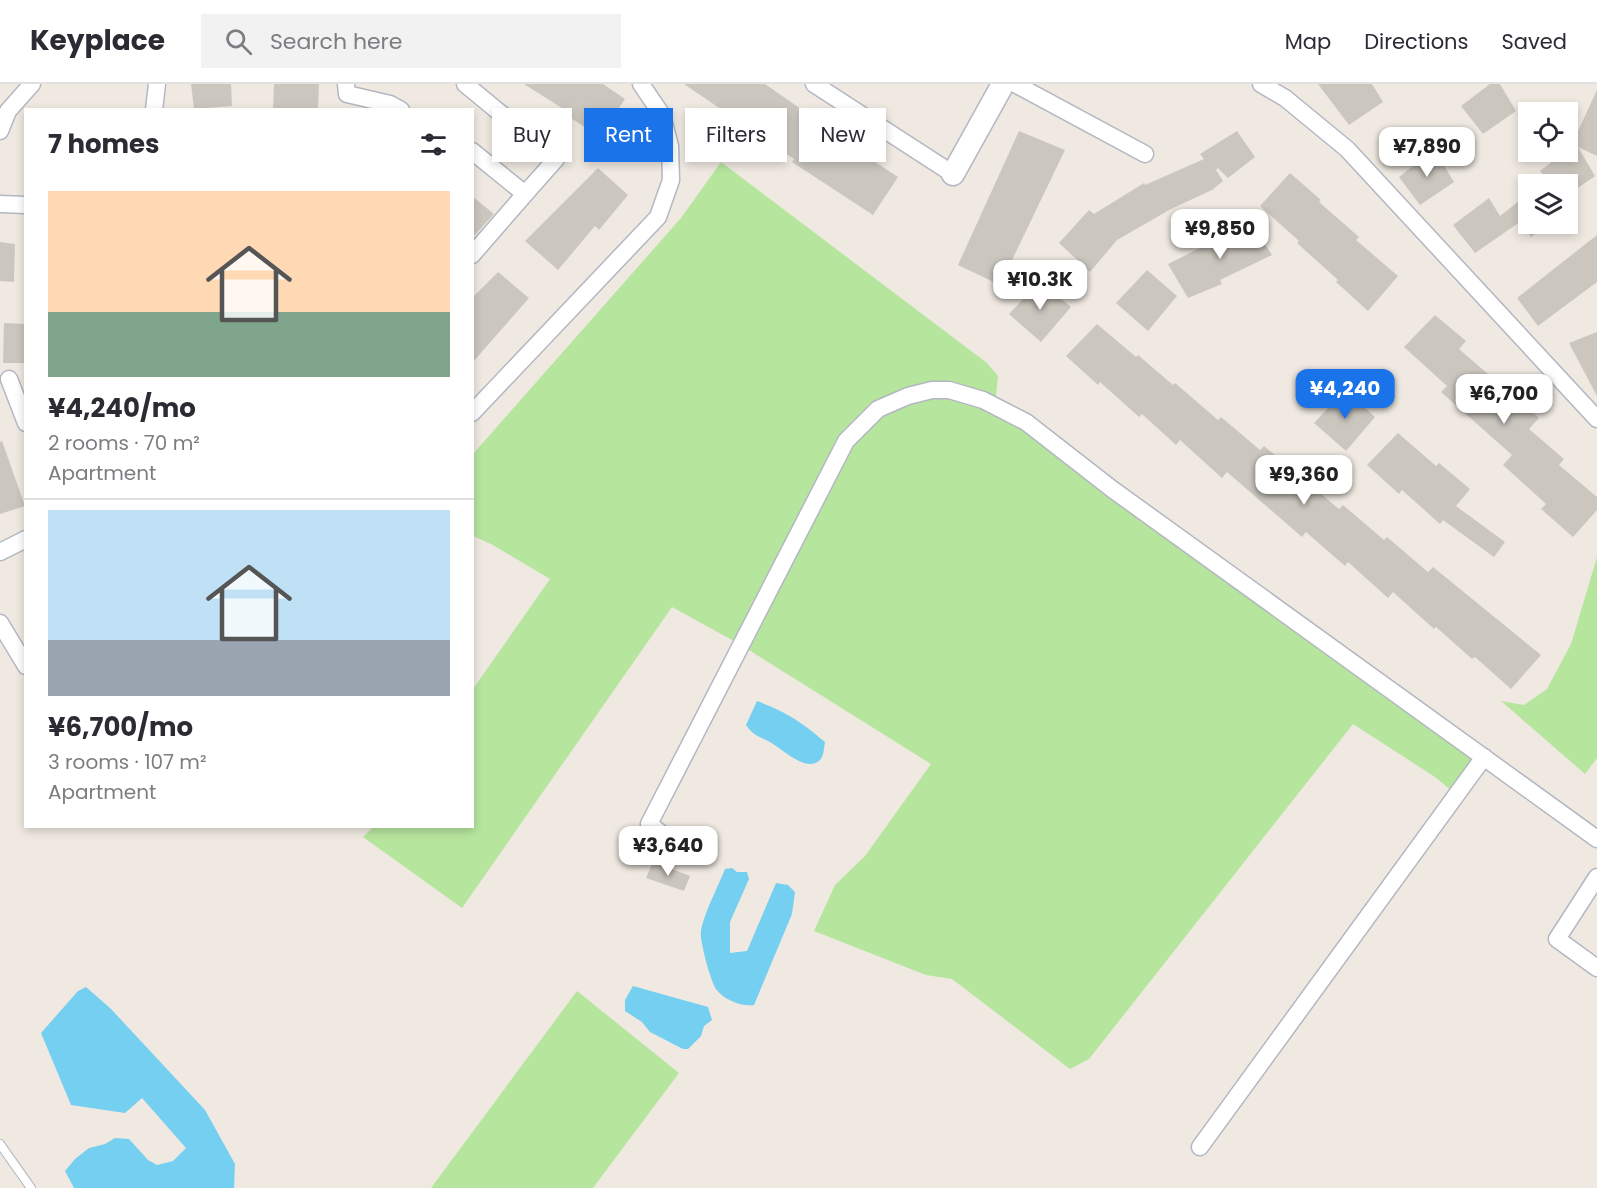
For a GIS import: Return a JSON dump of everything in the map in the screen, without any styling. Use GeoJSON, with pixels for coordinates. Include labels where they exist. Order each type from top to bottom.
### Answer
{"type":"FeatureCollection","features":[{"type":"Feature","properties":{"kind":"street"},"geometry":{"type":"LineString","coordinates":[[0,131],[9,111],[32,84]]}},
{"type":"Feature","properties":{"kind":"street"},"geometry":{"type":"LineString","coordinates":[[154,108],[157,84]]}},
{"type":"Feature","properties":{"kind":"street"},"geometry":{"type":"LineString","coordinates":[[346,84],[347,94],[390,104],[397,108]]}},
{"type":"Feature","properties":{"kind":"street"},"geometry":{"type":"LineString","coordinates":[[465,84],[556,159],[474,253]]}},
{"type":"Feature","properties":{"kind":"street"},"geometry":{"type":"LineString","coordinates":[[474,411],[658,217],[672,180],[670,146],[662,115],[642,84]]}},
{"type":"Feature","properties":{"kind":"street"},"geometry":{"type":"LineString","coordinates":[[814,84],[953,174],[1003,84]]}},
{"type":"Feature","properties":{"kind":"street"},"geometry":{"type":"LineString","coordinates":[[1015,84],[1145,154]]}},
{"type":"Feature","properties":{"kind":"street"},"geometry":{"type":"LineString","coordinates":[[1261,84],[1285,98],[1347,149],[1597,419]]}},
{"type":"Feature","properties":{"kind":"street"},"geometry":{"type":"LineString","coordinates":[[474,153],[525,194]]}},
{"type":"Feature","properties":{"kind":"street"},"geometry":{"type":"LineString","coordinates":[[0,204],[24,205]]}},
{"type":"Feature","properties":{"kind":"street"},"geometry":{"type":"LineString","coordinates":[[12,379],[24,417]]}},
{"type":"Feature","properties":{"kind":"street"},"geometry":{"type":"LineString","coordinates":[[679,847],[649,824],[846,441],[878,409],[908,396],[932,390],[949,390],[983,400],[1026,422],[1112,489],[1597,839]]}},
{"type":"Feature","properties":{"kind":"street"},"geometry":{"type":"LineString","coordinates":[[0,552],[24,540]]}},
{"type":"Feature","properties":{"kind":"street"},"geometry":{"type":"LineString","coordinates":[[0,623],[24,663]]}},
{"type":"Feature","properties":{"kind":"street"},"geometry":{"type":"LineString","coordinates":[[1200,1147],[1484,757]]}},
{"type":"Feature","properties":{"kind":"street"},"geometry":{"type":"LineString","coordinates":[[1597,877],[1557,939],[1597,968]]}},
{"type":"Feature","properties":{"kind":"lane"},"geometry":{"type":"LineString","coordinates":[[0,1144],[31,1188]]}},
{"type":"Feature","properties":{"kind":"green space"},"geometry":{"type":"Polygon","coordinates":[[[721,162],[987,363],[998,376],[995,406],[1484,757],[1457,795],[1435,777],[1353,724],[1089,1059],[1070,1069],[952,979],[926,975],[814,931],[835,885],[865,856],[931,764],[741,645],[672,607],[462,908],[363,837],[372,828],[474,828],[474,688],[550,579],[474,536],[474,453],[681,218],[721,162]]]}},
{"type":"Feature","properties":{"kind":"green space"},"geometry":{"type":"Polygon","coordinates":[[[1597,557],[1597,758],[1585,774],[1501,701],[1524,705],[1547,689],[1571,644],[1597,557]]]}},
{"type":"Feature","properties":{"kind":"green space"},"geometry":{"type":"Polygon","coordinates":[[[577,991],[679,1073],[593,1188],[431,1188],[577,991]]]}},
{"type":"Feature","properties":{"kind":"water"},"geometry":{"type":"Polygon","coordinates":[[[757,701],[793,718],[825,742],[820,760],[809,764],[802,762],[752,732],[746,725],[757,701]]]}},
{"type":"Feature","properties":{"kind":"water"},"geometry":{"type":"Polygon","coordinates":[[[732,868],[737,872],[747,872],[749,879],[730,922],[730,953],[747,951],[776,883],[788,885],[795,892],[792,914],[754,1005],[734,1002],[716,989],[702,942],[701,931],[708,908],[725,869],[732,868]]]}},
{"type":"Feature","properties":{"kind":"water"},"geometry":{"type":"Polygon","coordinates":[[[633,986],[708,1007],[712,1020],[704,1026],[701,1036],[688,1049],[683,1049],[650,1032],[642,1022],[625,1011],[625,1000],[633,986]]]}},
{"type":"Feature","properties":{"kind":"water"},"geometry":{"type":"Polygon","coordinates":[[[86,987],[111,1009],[205,1110],[235,1164],[234,1188],[74,1188],[65,1171],[89,1148],[105,1144],[115,1138],[129,1139],[148,1160],[157,1165],[173,1161],[186,1148],[142,1098],[125,1113],[71,1105],[41,1033],[78,991],[86,987]]]}},
{"type":"Feature","properties":{"kind":"building"},"geometry":{"type":"Polygon","coordinates":[[[191,84],[231,84],[232,106],[194,108],[191,84]]]}},
{"type":"Feature","properties":{"kind":"building"},"geometry":{"type":"Polygon","coordinates":[[[274,84],[319,84],[318,108],[273,108],[274,84]]]}},
{"type":"Feature","properties":{"kind":"building"},"geometry":{"type":"Polygon","coordinates":[[[524,84],[603,84],[625,99],[619,108],[584,108],[584,127],[572,119],[572,108],[562,108],[524,84]]]}},
{"type":"Feature","properties":{"kind":"building"},"geometry":{"type":"Polygon","coordinates":[[[684,84],[765,84],[800,108],[799,162],[875,162],[898,177],[873,215],[792,162],[794,159],[787,154],[787,108],[719,108],[684,84]]]}},
{"type":"Feature","properties":{"kind":"building"},"geometry":{"type":"Polygon","coordinates":[[[1318,84],[1372,84],[1383,102],[1349,125],[1318,84]]]}},
{"type":"Feature","properties":{"kind":"building"},"geometry":{"type":"Polygon","coordinates":[[[1490,84],[1500,84],[1516,111],[1483,134],[1461,106],[1490,84]]]}},
{"type":"Feature","properties":{"kind":"building"},"geometry":{"type":"Polygon","coordinates":[[[1597,90],[1597,156],[1578,147],[1578,131],[1597,90]]]}},
{"type":"Feature","properties":{"kind":"building"},"geometry":{"type":"Polygon","coordinates":[[[1019,131],[1065,150],[1000,285],[958,265],[1019,131]]]}},
{"type":"Feature","properties":{"kind":"building"},"geometry":{"type":"Polygon","coordinates":[[[1237,131],[1255,157],[1228,178],[1218,168],[1216,170],[1223,181],[1212,190],[1171,209],[1117,240],[1090,272],[1059,243],[1089,210],[1094,214],[1144,183],[1145,185],[1204,159],[1200,154],[1237,131]]]}},
{"type":"Feature","properties":{"kind":"building"},"geometry":{"type":"Polygon","coordinates":[[[1578,147],[1595,176],[1578,188],[1578,174],[1542,174],[1540,171],[1552,162],[1578,162],[1578,147]]]}},
{"type":"Feature","properties":{"kind":"building"},"geometry":{"type":"Polygon","coordinates":[[[1434,149],[1454,182],[1420,205],[1399,177],[1434,149]]]}},
{"type":"Feature","properties":{"kind":"building"},"geometry":{"type":"Polygon","coordinates":[[[598,168],[628,195],[599,230],[595,226],[558,270],[525,241],[598,168]]]}},
{"type":"Feature","properties":{"kind":"building"},"geometry":{"type":"Polygon","coordinates":[[[1290,173],[1359,237],[1356,240],[1398,276],[1368,311],[1297,243],[1299,241],[1260,206],[1290,173]]]}},
{"type":"Feature","properties":{"kind":"building"},"geometry":{"type":"Polygon","coordinates":[[[474,198],[494,214],[474,236],[474,198]]]}},
{"type":"Feature","properties":{"kind":"building"},"geometry":{"type":"Polygon","coordinates":[[[1489,198],[1500,216],[1518,202],[1518,223],[1475,253],[1453,225],[1489,198]]]}},
{"type":"Feature","properties":{"kind":"building"},"geometry":{"type":"Polygon","coordinates":[[[1248,219],[1272,255],[1220,280],[1222,284],[1188,298],[1168,264],[1203,248],[1248,219]]]}},
{"type":"Feature","properties":{"kind":"building"},"geometry":{"type":"Polygon","coordinates":[[[1597,235],[1597,282],[1538,326],[1517,298],[1597,235]]]}},
{"type":"Feature","properties":{"kind":"building"},"geometry":{"type":"Polygon","coordinates":[[[0,242],[15,244],[14,282],[0,281],[0,242]]]}},
{"type":"Feature","properties":{"kind":"building"},"geometry":{"type":"Polygon","coordinates":[[[1147,270],[1177,296],[1148,331],[1116,303],[1147,270]]]}},
{"type":"Feature","properties":{"kind":"building"},"geometry":{"type":"Polygon","coordinates":[[[498,272],[529,298],[474,361],[474,296],[498,272]]]}},
{"type":"Feature","properties":{"kind":"building"},"geometry":{"type":"Polygon","coordinates":[[[1040,281],[1071,307],[1041,342],[1009,314],[1040,281]]]}},
{"type":"Feature","properties":{"kind":"building"},"geometry":{"type":"Polygon","coordinates":[[[1435,315],[1466,341],[1459,349],[1539,418],[1529,429],[1564,459],[1559,465],[1597,497],[1597,510],[1573,537],[1541,509],[1546,504],[1503,465],[1512,455],[1441,392],[1447,386],[1404,347],[1435,315]]]}},
{"type":"Feature","properties":{"kind":"building"},"geometry":{"type":"Polygon","coordinates":[[[4,323],[24,324],[24,363],[3,363],[4,323]]]}},
{"type":"Feature","properties":{"kind":"building"},"geometry":{"type":"Polygon","coordinates":[[[1097,324],[1173,385],[1175,383],[1218,420],[1221,417],[1260,450],[1264,446],[1339,509],[1343,505],[1384,540],[1387,537],[1428,572],[1433,567],[1541,655],[1511,689],[1475,657],[1472,659],[1436,627],[1434,629],[1393,592],[1388,598],[1348,562],[1345,566],[1306,532],[1302,537],[1227,472],[1222,478],[1180,440],[1176,445],[1142,414],[1139,417],[1100,382],[1098,385],[1066,356],[1097,324]]]}},
{"type":"Feature","properties":{"kind":"building"},"geometry":{"type":"Polygon","coordinates":[[[1597,332],[1597,396],[1569,343],[1597,332]]]}},
{"type":"Feature","properties":{"kind":"building"},"geometry":{"type":"Polygon","coordinates":[[[1345,390],[1375,417],[1346,451],[1314,423],[1345,390]]]}},
{"type":"Feature","properties":{"kind":"building"},"geometry":{"type":"Polygon","coordinates":[[[1398,433],[1436,466],[1439,463],[1470,489],[1456,506],[1505,542],[1494,557],[1443,520],[1440,524],[1402,490],[1399,494],[1367,465],[1398,433]]]}},
{"type":"Feature","properties":{"kind":"building"},"geometry":{"type":"Polygon","coordinates":[[[2,441],[24,506],[0,514],[0,442],[2,441]]]}},
{"type":"Feature","properties":{"kind":"building"},"geometry":{"type":"Polygon","coordinates":[[[653,862],[690,876],[684,891],[646,878],[653,862]]]}}]}
